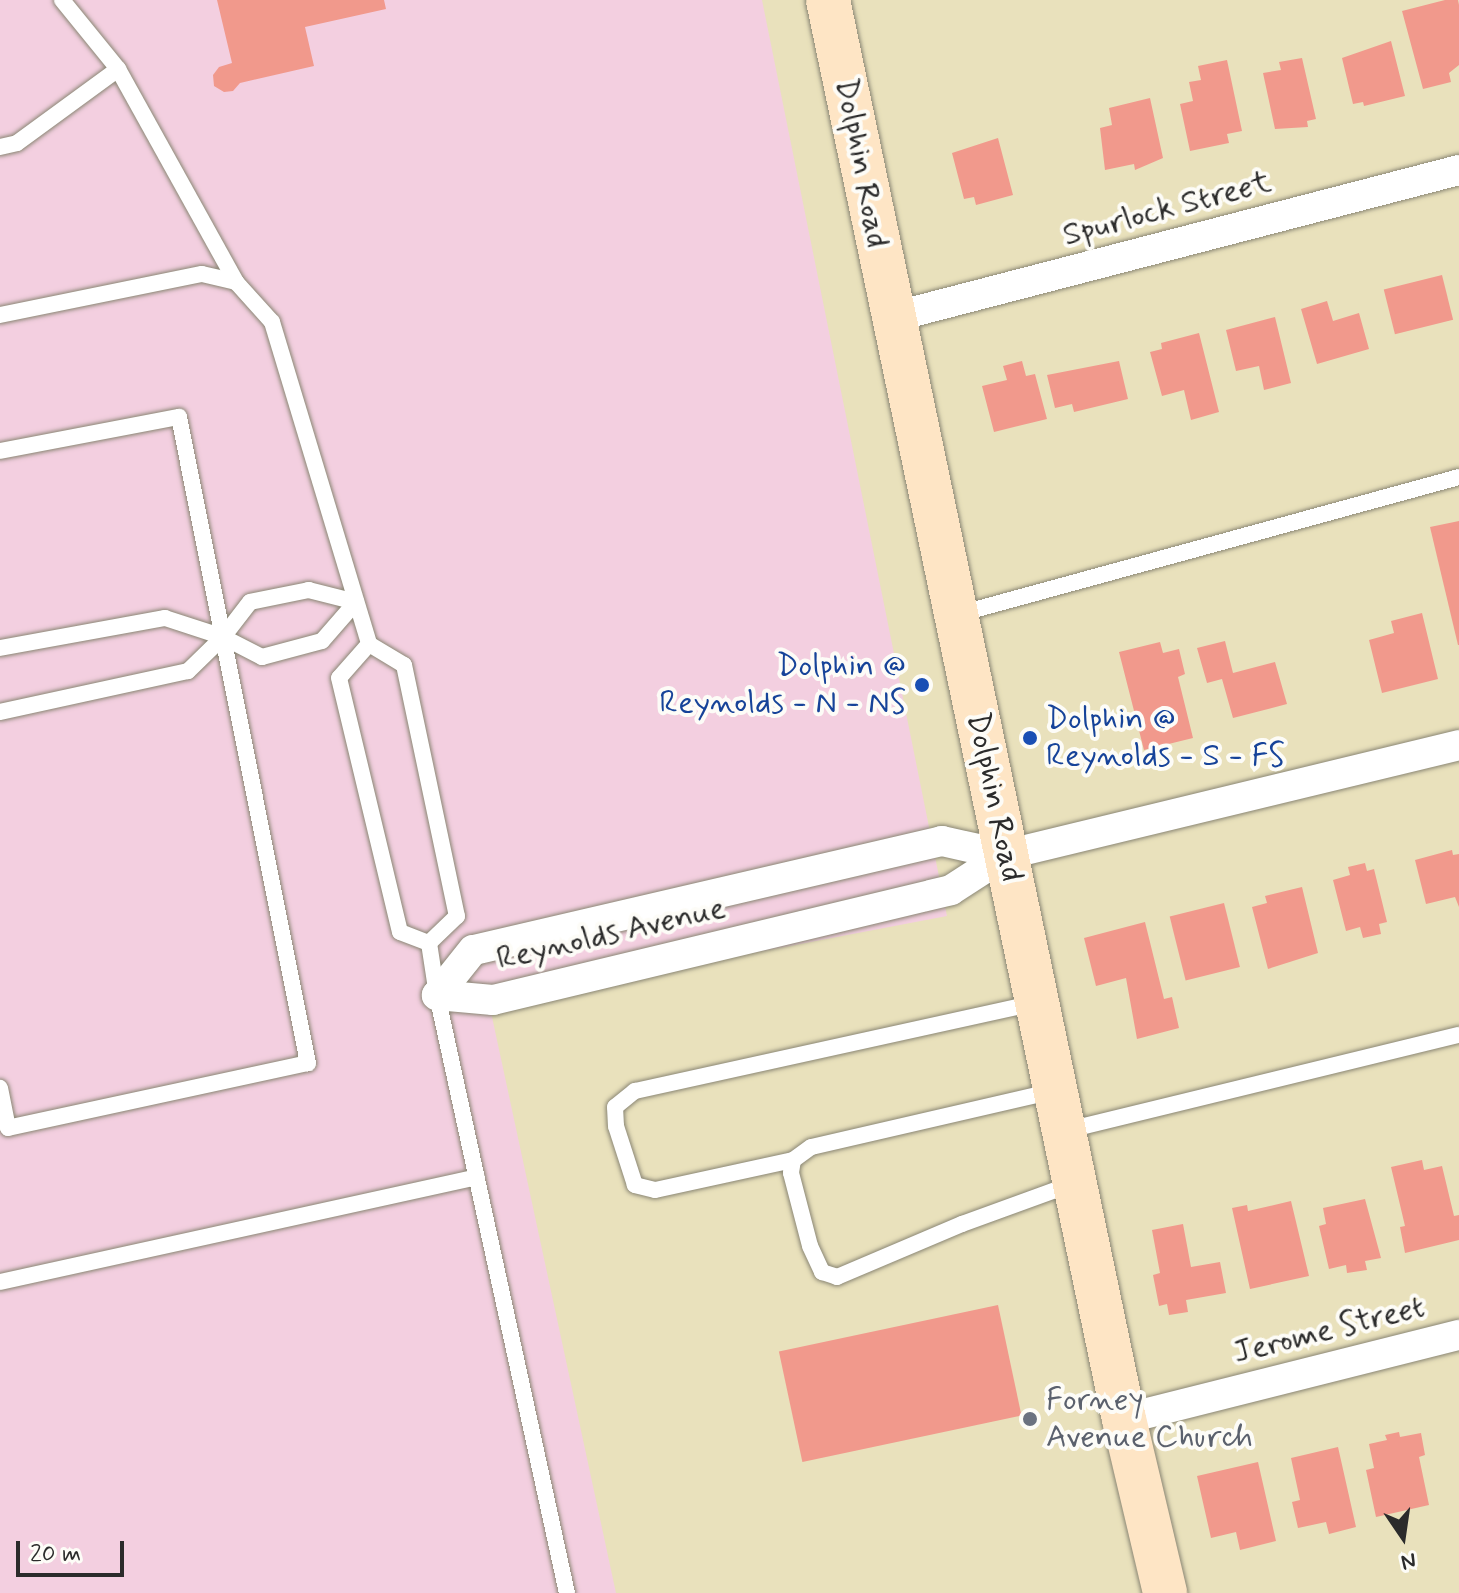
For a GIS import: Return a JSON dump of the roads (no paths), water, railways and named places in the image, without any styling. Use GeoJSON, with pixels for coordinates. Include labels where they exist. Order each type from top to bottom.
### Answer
{"type":"FeatureCollection","features":[{"type":"Feature","properties":{"kind":"main road","name":"Dolphin Road"},"geometry":{"type":"LineString","coordinates":[[828,0],[1124,1419],[1165,1593]]}},
{"type":"Feature","properties":{"kind":"street","name":"Spurlock Street"},"geometry":{"type":"LineString","coordinates":[[893,317],[1459,170]]}},
{"type":"Feature","properties":{"kind":"street","name":"Reynolds Avenue"},"geometry":{"type":"LineString","coordinates":[[437,995],[493,1000],[951,890],[1005,855],[1459,745]]}},
{"type":"Feature","properties":{"kind":"street","name":"Reynolds Avenue"},"geometry":{"type":"LineString","coordinates":[[437,995],[473,950],[942,841],[1005,855]]}},
{"type":"Feature","properties":{"kind":"street","name":"Jerome Street"},"geometry":{"type":"LineString","coordinates":[[1124,1419],[1459,1335]]}},
{"type":"Feature","properties":{"kind":"lane"},"geometry":{"type":"LineString","coordinates":[[62,0],[118,69],[236,282],[272,322],[369,644],[404,665],[457,916],[429,943]]}},
{"type":"Feature","properties":{"kind":"lane"},"geometry":{"type":"LineString","coordinates":[[0,147],[17,143],[118,69]]}},
{"type":"Feature","properties":{"kind":"lane"},"geometry":{"type":"LineString","coordinates":[[0,315],[202,274],[236,282]]}},
{"type":"Feature","properties":{"kind":"lane"},"geometry":{"type":"LineString","coordinates":[[0,451],[179,417],[308,1063],[8,1128],[0,1088]]}},
{"type":"Feature","properties":{"kind":"lane"},"geometry":{"type":"LineString","coordinates":[[956,615],[1459,477]]}},
{"type":"Feature","properties":{"kind":"lane"},"geometry":{"type":"LineString","coordinates":[[0,712],[188,671],[223,637],[250,602],[309,590],[356,602]]}},
{"type":"Feature","properties":{"kind":"lane"},"geometry":{"type":"LineString","coordinates":[[0,648],[165,618],[223,637],[262,657],[322,641],[356,602]]}},
{"type":"Feature","properties":{"kind":"lane"},"geometry":{"type":"LineString","coordinates":[[369,644],[339,678],[400,932],[429,943]]}},
{"type":"Feature","properties":{"kind":"lane"},"geometry":{"type":"LineString","coordinates":[[429,943],[437,995],[567,1593]]}},
{"type":"Feature","properties":{"kind":"lane"},"geometry":{"type":"LineString","coordinates":[[1037,1003],[635,1091],[615,1107],[616,1126],[635,1185],[655,1190],[793,1160],[811,1147],[1060,1111],[1459,1035]]}},
{"type":"Feature","properties":{"kind":"lane"},"geometry":{"type":"LineString","coordinates":[[793,1160],[791,1173],[810,1246],[822,1272],[837,1277],[962,1224],[1075,1183]]}},
{"type":"Feature","properties":{"kind":"lane"},"geometry":{"type":"LineString","coordinates":[[0,1282],[477,1177]]}},
{"type":"Feature","properties":{"kind":"place","name":"Dolphin @ Reynolds - N - NS"},"geometry":{"type":"Point","coordinates":[922,685]}},
{"type":"Feature","properties":{"kind":"place","name":"Dolphin @ Reynolds - S - FS"},"geometry":{"type":"Point","coordinates":[1030,738]}},
{"type":"Feature","properties":{"kind":"place","name":"Forney Avenue Church"},"geometry":{"type":"Point","coordinates":[1030,1419]}}]}
